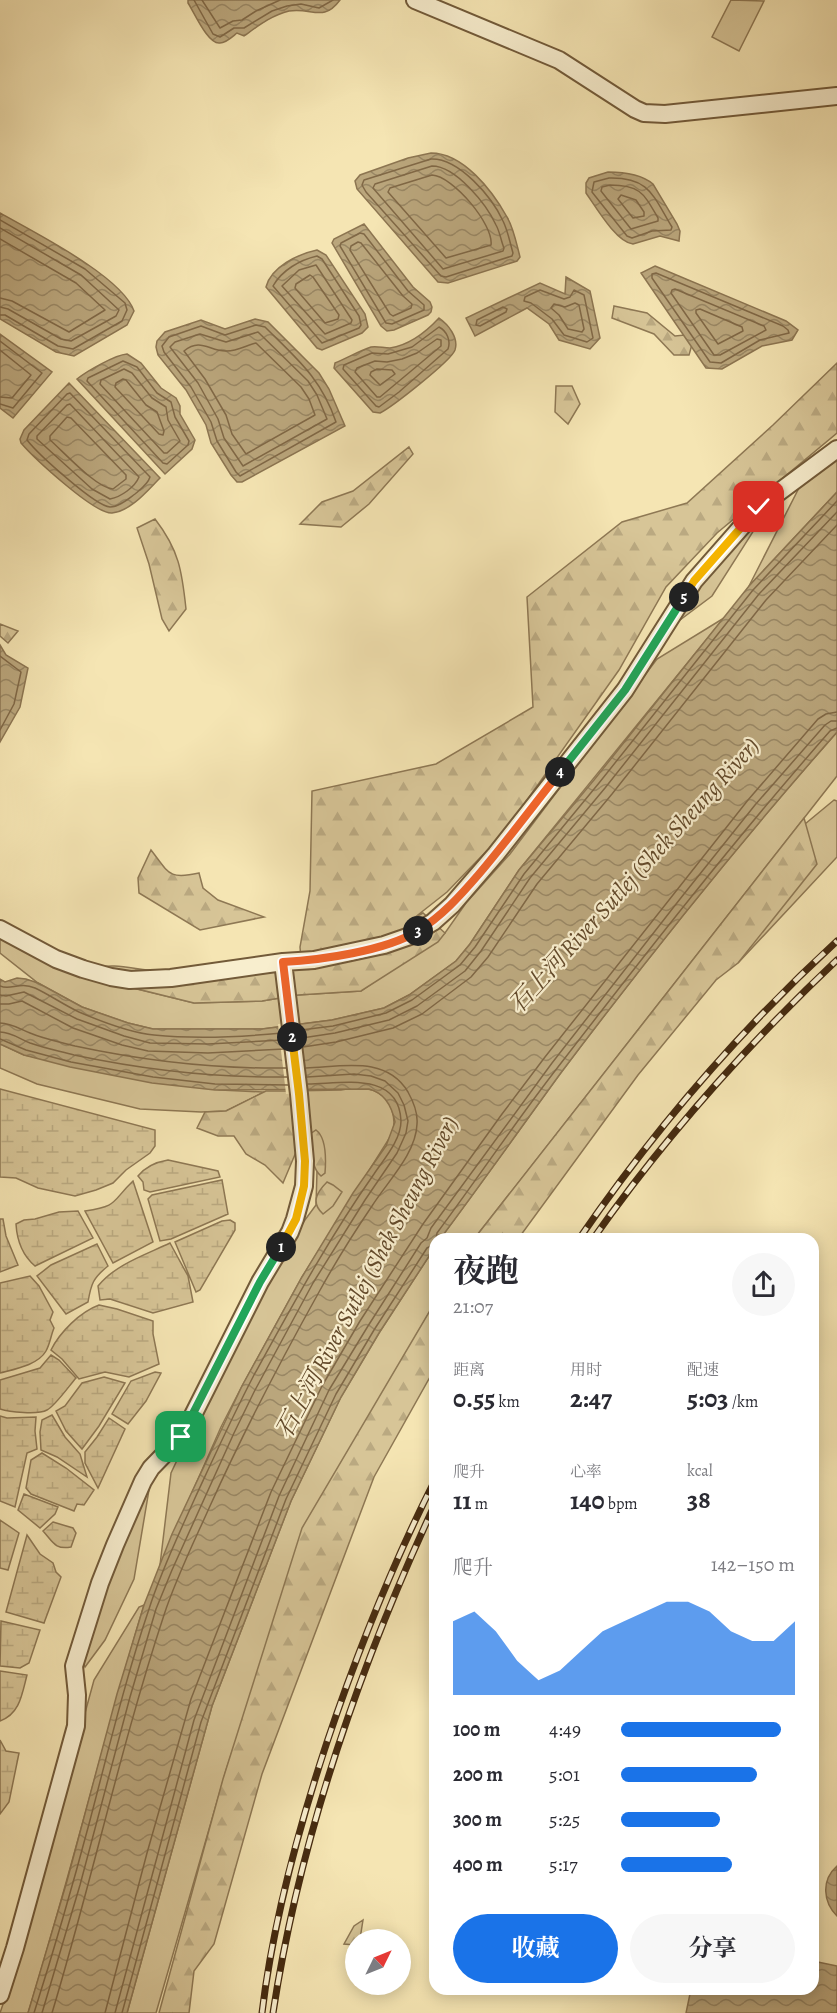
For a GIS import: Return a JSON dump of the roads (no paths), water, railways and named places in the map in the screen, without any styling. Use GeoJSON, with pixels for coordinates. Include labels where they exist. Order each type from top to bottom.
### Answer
{"type":"FeatureCollection","features":[{"type":"Feature","properties":{"kind":"street"},"geometry":{"type":"LineString","coordinates":[[416,0],[559,60],[644,113],[665,114],[837,96]]}},
{"type":"Feature","properties":{"kind":"street"},"geometry":{"type":"LineString","coordinates":[[0,929],[56,959],[120,979],[171,978],[283,970],[314,960],[384,945],[410,936],[433,922],[446,910],[496,854],[625,690],[694,581],[759,507],[837,449]]}},
{"type":"Feature","properties":{"kind":"street"},"geometry":{"type":"LineString","coordinates":[[0,1995],[76,1726],[74,1666],[100,1584],[132,1504],[151,1468],[181,1437],[187,1427],[233,1334],[296,1219],[304,1186],[305,1161],[283,970]]}},
{"type":"Feature","properties":{"kind":"water"},"geometry":{"type":"Polygon","coordinates":[[[188,0],[340,0],[334,7],[322,13],[297,10],[277,15],[244,36],[237,33],[227,41],[220,43],[215,42],[206,34],[188,0]]]}},
{"type":"Feature","properties":{"kind":"water"},"geometry":{"type":"Polygon","coordinates":[[[431,153],[454,159],[485,185],[501,206],[511,225],[520,257],[517,261],[448,283],[438,282],[357,189],[355,181],[360,175],[408,158],[431,153]]]}},
{"type":"Feature","properties":{"kind":"water"},"geometry":{"type":"Polygon","coordinates":[[[608,172],[632,174],[653,184],[677,224],[680,231],[679,241],[660,236],[633,244],[613,231],[586,193],[586,183],[589,178],[608,172]]]}},
{"type":"Feature","properties":{"kind":"water"},"geometry":{"type":"Polygon","coordinates":[[[0,213],[75,256],[113,284],[134,311],[127,325],[74,356],[56,352],[0,319],[0,213]]]}},
{"type":"Feature","properties":{"kind":"water"},"geometry":{"type":"Polygon","coordinates":[[[364,224],[413,287],[430,302],[432,307],[428,315],[394,330],[387,331],[381,326],[332,243],[334,239],[364,224]]]}},
{"type":"Feature","properties":{"kind":"water"},"geometry":{"type":"Polygon","coordinates":[[[317,250],[326,255],[365,314],[368,327],[362,333],[322,350],[317,348],[266,287],[273,273],[279,268],[302,255],[317,250]]]}},
{"type":"Feature","properties":{"kind":"water"},"geometry":{"type":"Polygon","coordinates":[[[655,266],[786,321],[798,330],[792,340],[762,346],[722,369],[706,368],[641,273],[655,266]]]}},
{"type":"Feature","properties":{"kind":"water"},"geometry":{"type":"Polygon","coordinates":[[[566,277],[590,291],[600,338],[590,349],[559,340],[549,324],[527,308],[475,336],[466,318],[540,283],[565,294],[566,277]]]}},
{"type":"Feature","properties":{"kind":"water"},"geometry":{"type":"Polygon","coordinates":[[[439,318],[452,332],[456,345],[455,350],[433,373],[380,413],[373,412],[334,368],[335,363],[362,350],[371,347],[390,348],[411,341],[439,318]]]}},
{"type":"Feature","properties":{"kind":"water"},"geometry":{"type":"Polygon","coordinates":[[[255,319],[268,322],[319,373],[329,389],[345,426],[242,482],[237,482],[211,443],[206,425],[186,390],[158,355],[156,347],[157,341],[165,332],[201,320],[225,329],[255,319]]]}},
{"type":"Feature","properties":{"kind":"water"},"geometry":{"type":"Polygon","coordinates":[[[0,334],[52,372],[13,418],[0,408],[0,334]]]}},
{"type":"Feature","properties":{"kind":"water"},"geometry":{"type":"Polygon","coordinates":[[[127,354],[141,363],[161,388],[176,398],[180,406],[180,414],[195,440],[192,449],[165,474],[77,379],[101,364],[127,354]]]}},
{"type":"Feature","properties":{"kind":"water"},"geometry":{"type":"Polygon","coordinates":[[[69,383],[160,478],[126,509],[112,513],[92,505],[51,472],[21,443],[20,439],[24,430],[69,383]]]}},
{"type":"Feature","properties":{"kind":"water","name":"石上河 River Sutlej (Shek Sheung River)"},"geometry":{"type":"Polygon","coordinates":[[[837,492],[837,732],[765,815],[661,943],[560,1074],[444,1233],[429,1233],[429,1256],[341,1397],[291,1501],[212,1706],[127,2013],[28,2013],[67,1881],[117,1694],[144,1605],[172,1534],[242,1386],[302,1277],[353,1193],[386,1146],[395,1122],[387,1101],[369,1089],[215,1090],[152,1083],[70,1067],[24,1055],[0,1044],[0,979],[5,982],[17,978],[26,979],[82,1007],[153,1029],[262,1029],[332,1020],[384,1008],[409,995],[456,961],[470,944],[519,870],[749,586],[837,492]]]}},
{"type":"Feature","properties":{"kind":"water"},"geometry":{"type":"Polygon","coordinates":[[[0,645],[6,655],[28,668],[20,707],[0,742],[0,645]]]}},
{"type":"Feature","properties":{"kind":"water"},"geometry":{"type":"Polygon","coordinates":[[[837,1866],[837,1916],[829,1904],[826,1884],[837,1866]]]}},
{"type":"Feature","properties":{"kind":"water"},"geometry":{"type":"Polygon","coordinates":[[[819,1962],[837,1966],[837,2013],[686,2013],[690,1995],[819,1995],[819,1962]]]}},
{"type":"Feature","properties":{"kind":"railway"},"geometry":{"type":"LineString","coordinates":[[583,1233],[637,1159],[699,1083],[766,1010],[837,941]]}},
{"type":"Feature","properties":{"kind":"railway"},"geometry":{"type":"LineString","coordinates":[[597,1233],[648,1165],[708,1094],[771,1025],[837,960]]}},
{"type":"Feature","properties":{"kind":"railway"},"geometry":{"type":"LineString","coordinates":[[262,2013],[273,1944],[288,1876],[327,1742],[376,1610],[429,1492]]}},
{"type":"Feature","properties":{"kind":"railway"},"geometry":{"type":"LineString","coordinates":[[273,2013],[299,1881],[336,1752],[382,1627],[429,1518]]}}]}
